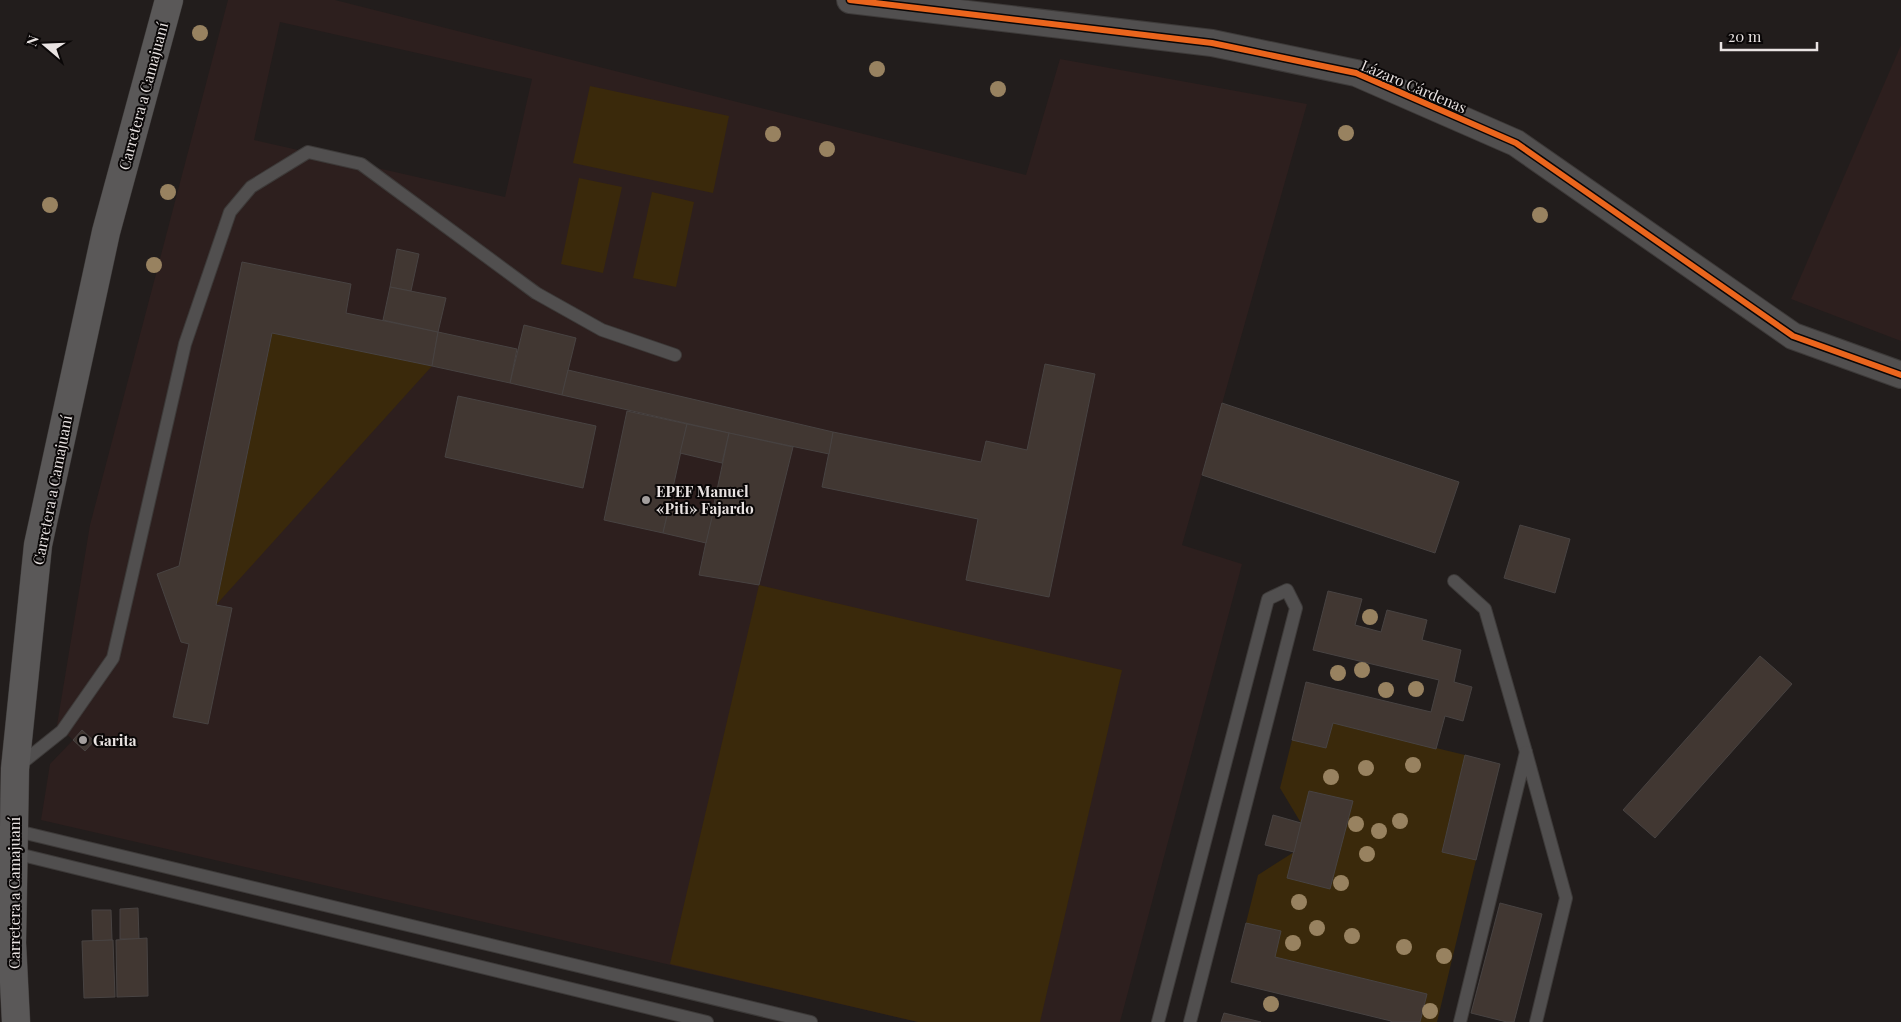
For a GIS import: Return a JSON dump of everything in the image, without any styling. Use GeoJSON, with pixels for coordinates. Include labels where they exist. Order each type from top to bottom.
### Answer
{"type":"FeatureCollection","features":[{"type":"Feature","properties":{"kind":"main road","name":"Carretera a Camajuaní"},"geometry":{"type":"LineString","coordinates":[[16,1022],[12,943],[15,769],[38,545],[106,232],[169,0]]}},
{"type":"Feature","properties":{"kind":"street","name":"Lázaro Cárdenas"},"geometry":{"type":"LineString","coordinates":[[850,0],[1212,43],[1356,73],[1516,143],[1793,336],[1901,376]]}},
{"type":"Feature","properties":{"kind":"lane"},"geometry":{"type":"LineString","coordinates":[[15,769],[62,731],[113,658],[185,344],[230,212],[251,187],[308,152],[361,164],[536,293],[602,330],[675,355]]}},
{"type":"Feature","properties":{"kind":"lane"},"geometry":{"type":"LineString","coordinates":[[1454,581],[1484,609],[1566,898],[1536,1022]]}},
{"type":"Feature","properties":{"kind":"lane"},"geometry":{"type":"LineString","coordinates":[[1158,1022],[1268,598],[1287,590],[1296,608],[1190,1022]]}},
{"type":"Feature","properties":{"kind":"lane"},"geometry":{"type":"LineString","coordinates":[[1460,1022],[1526,752]]}},
{"type":"Feature","properties":{"kind":"lane"},"geometry":{"type":"LineString","coordinates":[[14,841],[707,1022]]}},
{"type":"Feature","properties":{"kind":"lane"},"geometry":{"type":"LineString","coordinates":[[14,841],[811,1022]]}},
{"type":"Feature","properties":{"kind":"shaded area","name":"EPEF Manuel «Piti» Fajardo"},"geometry":{"type":"Polygon","coordinates":[[[228,0],[335,0],[1026,175],[1060,59],[1307,104],[1182,545],[1242,564],[1120,1022],[918,1022],[41,820],[50,764],[73,740],[57,725],[90,525],[228,0]],[[280,22],[254,140],[505,197],[532,79],[280,22]]]}},
{"type":"Feature","properties":{"kind":"shaded area"},"geometry":{"type":"Polygon","coordinates":[[[1901,45],[1901,341],[1791,299],[1901,45]]]}},
{"type":"Feature","properties":{"kind":"shaded area"},"geometry":{"type":"Polygon","coordinates":[[[590,86],[729,116],[713,193],[573,163],[590,86]]]}},
{"type":"Feature","properties":{"kind":"shaded area"},"geometry":{"type":"Polygon","coordinates":[[[579,178],[622,187],[603,273],[561,264],[579,178]]]}},
{"type":"Feature","properties":{"kind":"shaded area"},"geometry":{"type":"Polygon","coordinates":[[[652,192],[694,202],[676,287],[633,278],[652,192]]]}},
{"type":"Feature","properties":{"kind":"shaded area"},"geometry":{"type":"Polygon","coordinates":[[[272,333],[432,366],[216,605],[272,333]]]}},
{"type":"Feature","properties":{"kind":"shaded area"},"geometry":{"type":"Polygon","coordinates":[[[759,585],[1122,670],[1040,1022],[918,1022],[670,964],[759,585]]]}},
{"type":"Feature","properties":{"kind":"shaded area"},"geometry":{"type":"Polygon","coordinates":[[[1333,723],[1465,755],[1442,852],[1476,860],[1437,1022],[1420,1022],[1427,994],[1275,957],[1280,931],[1246,923],[1258,875],[1294,852],[1288,878],[1330,889],[1352,802],[1309,791],[1301,823],[1280,788],[1292,740],[1326,748],[1333,723]]]}},
{"type":"Feature","properties":{"kind":"building"},"geometry":{"type":"Polygon","coordinates":[[[397,249],[419,254],[411,291],[390,287],[397,249]]]}},
{"type":"Feature","properties":{"kind":"building"},"geometry":{"type":"Polygon","coordinates":[[[242,262],[351,284],[346,313],[438,332],[432,366],[272,333],[216,605],[232,608],[208,724],[173,717],[189,644],[181,642],[157,574],[179,566],[242,262]]]}},
{"type":"Feature","properties":{"kind":"building"},"geometry":{"type":"Polygon","coordinates":[[[390,287],[446,298],[438,332],[383,320],[390,287]]]}},
{"type":"Feature","properties":{"kind":"building"},"geometry":{"type":"Polygon","coordinates":[[[524,325],[576,338],[562,395],[510,383],[524,325]]]}},
{"type":"Feature","properties":{"kind":"building"},"geometry":{"type":"Polygon","coordinates":[[[438,332],[517,349],[510,383],[432,366],[438,332]]]}},
{"type":"Feature","properties":{"kind":"building"},"geometry":{"type":"Polygon","coordinates":[[[1045,364],[1095,374],[1049,597],[966,580],[978,519],[822,487],[833,432],[981,462],[986,441],[1027,450],[1045,364]]]}},
{"type":"Feature","properties":{"kind":"building"},"geometry":{"type":"Polygon","coordinates":[[[568,370],[833,432],[829,454],[562,395],[568,370]]]}},
{"type":"Feature","properties":{"kind":"building"},"geometry":{"type":"Polygon","coordinates":[[[458,396],[596,426],[583,488],[445,457],[458,396]]]}},
{"type":"Feature","properties":{"kind":"building"},"geometry":{"type":"Polygon","coordinates":[[[1222,403],[1459,482],[1435,553],[1202,475],[1222,403]]]}},
{"type":"Feature","properties":{"kind":"building"},"geometry":{"type":"Polygon","coordinates":[[[627,411],[687,424],[663,533],[604,520],[627,411]]]}},
{"type":"Feature","properties":{"kind":"building"},"geometry":{"type":"Polygon","coordinates":[[[687,424],[729,433],[722,463],[680,453],[687,424]]]}},
{"type":"Feature","properties":{"kind":"building"},"geometry":{"type":"Polygon","coordinates":[[[729,433],[793,447],[759,585],[699,575],[729,433]]]}},
{"type":"Feature","properties":{"kind":"building"},"geometry":{"type":"Polygon","coordinates":[[[670,503],[713,513],[706,543],[663,533],[670,503]]]}},
{"type":"Feature","properties":{"kind":"building"},"geometry":{"type":"Polygon","coordinates":[[[1520,525],[1570,539],[1555,593],[1504,578],[1520,525]]]}},
{"type":"Feature","properties":{"kind":"building"},"geometry":{"type":"Polygon","coordinates":[[[1328,591],[1362,599],[1355,625],[1381,632],[1387,610],[1427,620],[1422,640],[1461,650],[1454,682],[1472,687],[1463,721],[1445,716],[1436,749],[1333,723],[1326,748],[1292,740],[1306,682],[1431,712],[1439,680],[1313,650],[1328,591]]]}},
{"type":"Feature","properties":{"kind":"building"},"geometry":{"type":"Polygon","coordinates":[[[1760,656],[1792,684],[1655,838],[1623,810],[1760,656]]]}},
{"type":"Feature","properties":{"kind":"building","name":"Garita"},"geometry":{"type":"Polygon","coordinates":[[[82,730],[94,741],[85,751],[73,740],[82,730]]]}},
{"type":"Feature","properties":{"kind":"building"},"geometry":{"type":"Polygon","coordinates":[[[1465,755],[1500,764],[1476,860],[1442,852],[1465,755]]]}},
{"type":"Feature","properties":{"kind":"building"},"geometry":{"type":"Polygon","coordinates":[[[1309,791],[1353,801],[1330,889],[1287,878],[1309,791]]]}},
{"type":"Feature","properties":{"kind":"building"},"geometry":{"type":"Polygon","coordinates":[[[1273,815],[1301,823],[1294,852],[1265,845],[1273,815]]]}},
{"type":"Feature","properties":{"kind":"building"},"geometry":{"type":"Polygon","coordinates":[[[1500,903],[1542,914],[1514,1022],[1471,1013],[1500,903]]]}},
{"type":"Feature","properties":{"kind":"building"},"geometry":{"type":"Polygon","coordinates":[[[138,908],[139,939],[120,939],[120,909],[138,908]]]}},
{"type":"Feature","properties":{"kind":"building"},"geometry":{"type":"Polygon","coordinates":[[[92,910],[111,910],[112,940],[93,941],[92,910]]]}},
{"type":"Feature","properties":{"kind":"building"},"geometry":{"type":"Polygon","coordinates":[[[1246,923],[1281,931],[1275,957],[1427,994],[1420,1022],[1391,1022],[1231,982],[1246,923]]]}},
{"type":"Feature","properties":{"kind":"building"},"geometry":{"type":"Polygon","coordinates":[[[147,938],[148,996],[117,997],[116,940],[147,938]]]}},
{"type":"Feature","properties":{"kind":"building"},"geometry":{"type":"Polygon","coordinates":[[[113,940],[115,997],[84,998],[82,941],[113,940]]]}},
{"type":"Feature","properties":{"kind":"building"},"geometry":{"type":"Polygon","coordinates":[[[1224,1013],[1261,1022],[1221,1022],[1224,1013]]]}},
{"type":"Feature","properties":{"kind":"cycle path"},"geometry":{"type":"LineString","coordinates":[[850,0],[1212,43],[1356,73],[1516,143],[1793,336],[1901,375]]}},
{"type":"Feature","properties":{"kind":"place","name":"EPEF Manuel «Piti» Fajardo"},"geometry":{"type":"Point","coordinates":[646,500]}},
{"type":"Feature","properties":{"kind":"place","name":"Garita"},"geometry":{"type":"Point","coordinates":[83,740]}}]}
